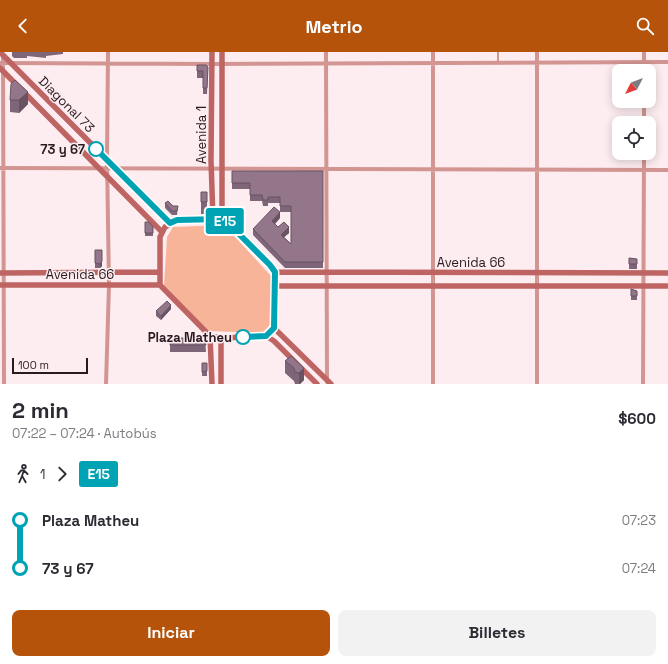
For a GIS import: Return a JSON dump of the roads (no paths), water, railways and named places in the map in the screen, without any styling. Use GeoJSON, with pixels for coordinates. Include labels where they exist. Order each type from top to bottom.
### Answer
{"type":"FeatureCollection","features":[{"type":"Feature","properties":{"kind":"main road","name":"Avenida 1"},"geometry":{"type":"LineString","coordinates":[[212,52],[211,167],[213,219]]}},
{"type":"Feature","properties":{"kind":"main road","name":"Avenida 1"},"geometry":{"type":"LineString","coordinates":[[222,52],[222,219]]}},
{"type":"Feature","properties":{"kind":"main road","name":"Diagonal 73"},"geometry":{"type":"LineString","coordinates":[[2,53],[170,223]]}},
{"type":"Feature","properties":{"kind":"main road","name":"Diagonal 73"},"geometry":{"type":"LineString","coordinates":[[2,67],[161,232]]}},
{"type":"Feature","properties":{"kind":"main road"},"geometry":{"type":"LineString","coordinates":[[266,336],[274,328],[275,272],[231,226],[222,219],[177,220],[170,223],[161,232],[160,285],[210,336],[221,338],[266,336],[317,384]]}},
{"type":"Feature","properties":{"kind":"main road","name":"Avenida 66"},"geometry":{"type":"LineString","coordinates":[[2,273],[160,272]]}},
{"type":"Feature","properties":{"kind":"main road","name":"Avenida 66"},"geometry":{"type":"LineString","coordinates":[[275,272],[537,274],[668,273]]}},
{"type":"Feature","properties":{"kind":"main road","name":"Avenida 66"},"geometry":{"type":"LineString","coordinates":[[2,285],[160,285]]}},
{"type":"Feature","properties":{"kind":"main road","name":"Avenida 66"},"geometry":{"type":"LineString","coordinates":[[275,286],[668,286]]}},
{"type":"Feature","properties":{"kind":"main road"},"geometry":{"type":"LineString","coordinates":[[274,328],[328,383]]}},
{"type":"Feature","properties":{"kind":"main road"},"geometry":{"type":"LineString","coordinates":[[210,336],[212,384]]}},
{"type":"Feature","properties":{"kind":"main road"},"geometry":{"type":"LineString","coordinates":[[221,338],[221,384]]}},
{"type":"Feature","properties":{"kind":"street"},"geometry":{"type":"LineString","coordinates":[[106,384],[109,285],[107,176],[108,52]]}},
{"type":"Feature","properties":{"kind":"street"},"geometry":{"type":"LineString","coordinates":[[326,52],[326,272],[328,383]]}},
{"type":"Feature","properties":{"kind":"street"},"geometry":{"type":"LineString","coordinates":[[433,52],[434,384]]}},
{"type":"Feature","properties":{"kind":"street"},"geometry":{"type":"LineString","coordinates":[[537,52],[537,384]]}},
{"type":"Feature","properties":{"kind":"street"},"geometry":{"type":"LineString","coordinates":[[644,52],[644,62]]}},
{"type":"Feature","properties":{"kind":"street"},"geometry":{"type":"LineString","coordinates":[[2,53],[2,285],[4,384]]}},
{"type":"Feature","properties":{"kind":"street"},"geometry":{"type":"LineString","coordinates":[[2,67],[11,63],[326,64],[668,62]]}},
{"type":"Feature","properties":{"kind":"street"},"geometry":{"type":"LineString","coordinates":[[643,384],[644,160]]}},
{"type":"Feature","properties":{"kind":"street"},"geometry":{"type":"LineString","coordinates":[[2,168],[211,167],[326,169],[668,170]]}},
{"type":"Feature","properties":{"kind":"lane"},"geometry":{"type":"LineString","coordinates":[[498,52],[498,63]]}},
{"type":"Feature","properties":{"kind":"place","name":"73 y 67"},"geometry":{"type":"Point","coordinates":[96,149]}},
{"type":"Feature","properties":{"kind":"place","name":"Plaza Matheu"},"geometry":{"type":"Point","coordinates":[243,337]}}]}
